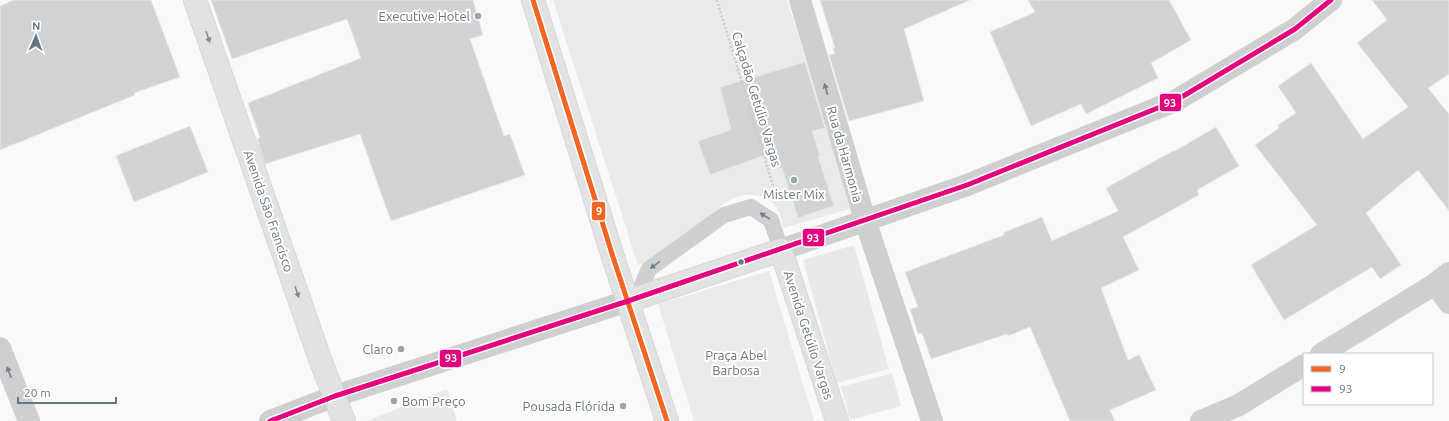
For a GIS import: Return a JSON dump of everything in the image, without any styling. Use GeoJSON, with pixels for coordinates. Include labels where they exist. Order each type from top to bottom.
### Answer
{"type":"FeatureCollection","features":[{"type":"Feature","properties":{"kind":"street","name":"Avenida São Francisco"},"geometry":{"type":"LineString","coordinates":[[195,0],[320,360],[344,421]]}},
{"type":"Feature","properties":{"kind":"street"},"geometry":{"type":"LineString","coordinates":[[533,0],[613,257],[632,300],[667,421]]}},
{"type":"Feature","properties":{"kind":"street","name":"Rua da Harmonia"},"geometry":{"type":"LineString","coordinates":[[800,0],[865,220],[932,421]]}},
{"type":"Feature","properties":{"kind":"street"},"geometry":{"type":"LineString","coordinates":[[270,421],[335,396],[632,300],[967,185],[1175,101],[1295,29],[1331,0]]}},
{"type":"Feature","properties":{"kind":"street","name":"Avenida Getúlio Vargas"},"geometry":{"type":"LineString","coordinates":[[781,250],[836,421]]}},
{"type":"Feature","properties":{"kind":"street"},"geometry":{"type":"LineString","coordinates":[[1323,353],[1442,279],[1449,303]]}},
{"type":"Feature","properties":{"kind":"street"},"geometry":{"type":"LineString","coordinates":[[0,348],[29,421]]}},
{"type":"Feature","properties":{"kind":"street"},"geometry":{"type":"LineString","coordinates":[[1201,421],[1237,406],[1303,366]]}},
{"type":"Feature","properties":{"kind":"lane"},"geometry":{"type":"LineString","coordinates":[[632,300],[650,269],[724,215],[751,207],[771,220],[781,250]]}},
{"type":"Feature","properties":{"kind":"path","name":"Calçadão Getúlio Vargas"},"geometry":{"type":"LineString","coordinates":[[717,0],[777,197]]}},
{"type":"Feature","properties":{"kind":"shaded area"},"geometry":{"type":"Polygon","coordinates":[[[854,245],[889,369],[837,383],[803,260],[854,245]]]}},
{"type":"Feature","properties":{"kind":"shaded area"},"geometry":{"type":"Polygon","coordinates":[[[892,373],[901,406],[850,420],[841,387],[892,373]]]}},
{"type":"Feature","properties":{"kind":"shaded area","name":"Bom Preço"},"geometry":{"type":"Polygon","coordinates":[[[447,389],[457,421],[367,421],[447,389]]]}},
{"type":"Feature","properties":{"kind":"green space"},"geometry":{"type":"Polygon","coordinates":[[[553,0],[787,0],[853,208],[783,228],[779,212],[775,205],[769,200],[755,195],[740,196],[726,202],[661,256],[638,265],[553,0]]]}},
{"type":"Feature","properties":{"kind":"green space","name":"Praça Abel Barbosa"},"geometry":{"type":"Polygon","coordinates":[[[769,271],[814,421],[694,421],[658,304],[769,271]]]}},
{"type":"Feature","properties":{"kind":"building"},"geometry":{"type":"Polygon","coordinates":[[[14,0],[151,0],[180,77],[134,93],[135,95],[0,150],[0,6],[14,0]]]}},
{"type":"Feature","properties":{"kind":"building"},"geometry":{"type":"Polygon","coordinates":[[[211,0],[473,0],[483,35],[470,39],[504,136],[510,134],[525,175],[391,221],[360,134],[265,164],[257,139],[260,138],[248,103],[361,58],[347,19],[232,59],[211,0]]]}},
{"type":"Feature","properties":{"kind":"building"},"geometry":{"type":"Polygon","coordinates":[[[820,0],[970,0],[904,29],[924,101],[849,121],[829,55],[835,54],[833,48],[835,48],[820,0]]]}},
{"type":"Feature","properties":{"kind":"building"},"geometry":{"type":"Polygon","coordinates":[[[1028,0],[1169,0],[1191,40],[1151,63],[1158,78],[1086,114],[1081,104],[1031,126],[990,32],[1035,12],[1028,0]]]}},
{"type":"Feature","properties":{"kind":"building"},"geometry":{"type":"Polygon","coordinates":[[[1372,0],[1449,0],[1449,74],[1428,88],[1449,114],[1449,211],[1418,170],[1366,213],[1401,265],[1380,279],[1372,267],[1284,320],[1251,265],[1317,225],[1255,145],[1279,128],[1278,125],[1296,113],[1278,86],[1311,63],[1363,139],[1408,107],[1357,43],[1387,20],[1372,0]]]}},
{"type":"Feature","properties":{"kind":"building"},"geometry":{"type":"Polygon","coordinates":[[[805,62],[825,128],[812,131],[820,155],[818,156],[834,206],[798,218],[782,168],[780,169],[774,152],[710,175],[698,141],[731,130],[720,87],[805,62]]]}},
{"type":"Feature","properties":{"kind":"building"},"geometry":{"type":"Polygon","coordinates":[[[190,126],[208,172],[134,202],[116,156],[190,126]]]}},
{"type":"Feature","properties":{"kind":"building"},"geometry":{"type":"Polygon","coordinates":[[[1216,127],[1239,166],[1197,190],[1199,195],[1123,237],[1139,270],[1101,288],[1128,360],[1139,355],[1156,390],[1110,410],[1115,421],[1070,421],[1030,327],[1008,336],[1007,334],[931,359],[922,333],[918,334],[910,309],[918,307],[905,272],[1004,235],[1003,233],[1042,217],[1052,241],[1118,211],[1106,188],[1216,127]]]}},
{"type":"Feature","properties":{"kind":"transit line","name":"9"},"geometry":{"type":"LineString","coordinates":[[533,0],[613,257],[667,421]]}},
{"type":"Feature","properties":{"kind":"transit line","name":"93"},"geometry":{"type":"LineString","coordinates":[[270,421],[335,396],[628,301],[967,185],[1175,101],[1295,29],[1331,0]]}},
{"type":"Feature","properties":{"kind":"place","name":"Executive Hotel"},"geometry":{"type":"Point","coordinates":[478,16]}},
{"type":"Feature","properties":{"kind":"place","name":"Mister Mix"},"geometry":{"type":"Point","coordinates":[794,180]}},
{"type":"Feature","properties":{"kind":"place","name":"Claro"},"geometry":{"type":"Point","coordinates":[401,349]}},
{"type":"Feature","properties":{"kind":"place","name":"Bom Preço"},"geometry":{"type":"Point","coordinates":[394,401]}},
{"type":"Feature","properties":{"kind":"place","name":"Pousada Flórida"},"geometry":{"type":"Point","coordinates":[623,406]}}]}
